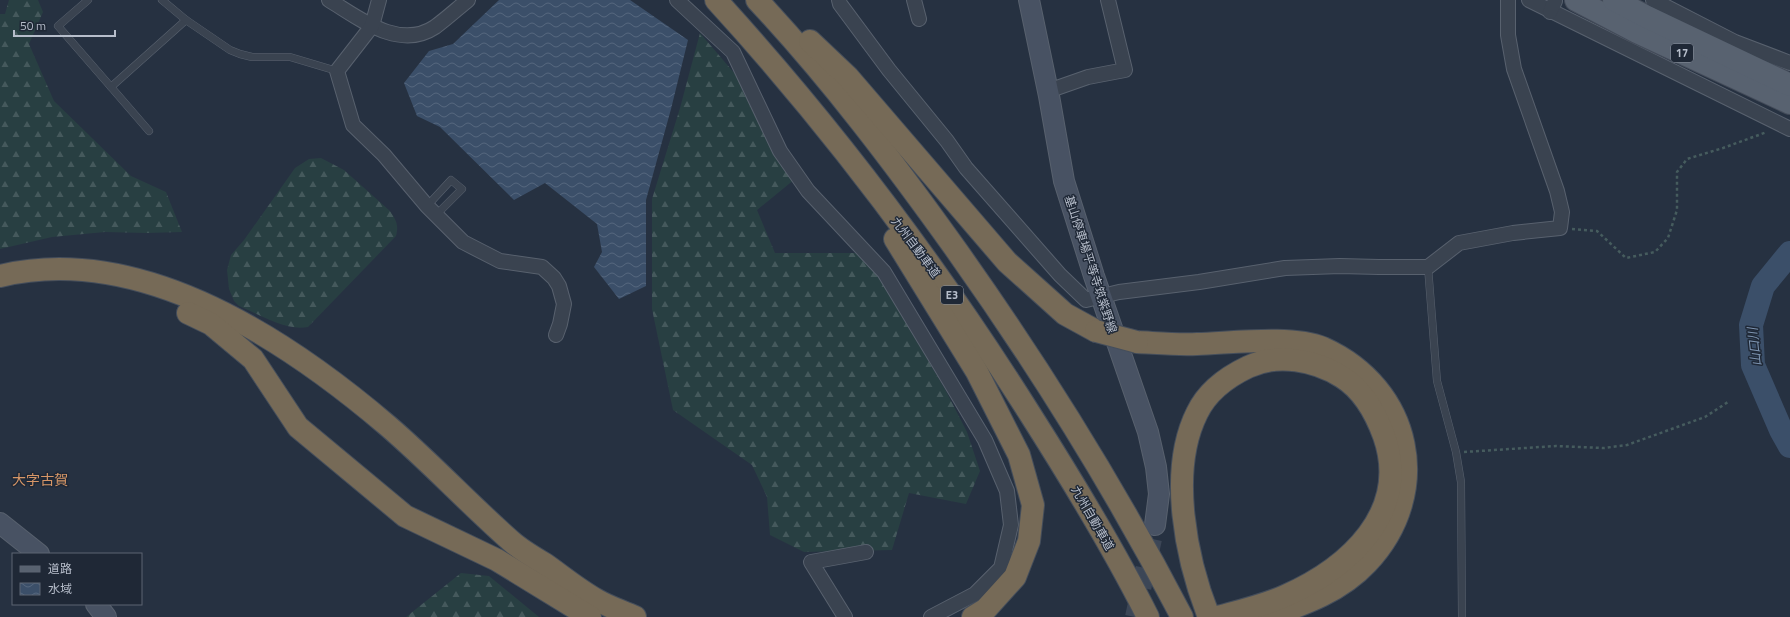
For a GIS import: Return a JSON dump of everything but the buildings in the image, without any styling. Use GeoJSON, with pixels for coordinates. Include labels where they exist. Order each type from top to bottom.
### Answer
{"type":"FeatureCollection","features":[{"type":"Feature","properties":{"kind":"highway","name":"九州自動車道"},"geometry":{"type":"LineString","coordinates":[[716,0],[747,33],[833,137],[903,227],[965,312],[1060,461],[1148,617]]}},
{"type":"Feature","properties":{"kind":"highway","name":"E3"},"geometry":{"type":"LineString","coordinates":[[757,0],[817,68],[864,126],[927,209],[989,297],[1087,446],[1182,617]]}},
{"type":"Feature","properties":{"kind":"highway"},"geometry":{"type":"LineString","coordinates":[[767,0],[848,76],[1007,262],[1065,314],[1096,331],[1137,342],[1195,344],[1255,341],[1294,342],[1322,348],[1346,360],[1365,374],[1380,391],[1392,411],[1401,432],[1404,453],[1406,474],[1403,497],[1396,523],[1367,563],[1348,580],[1320,597],[1300,606],[1268,617]]}},
{"type":"Feature","properties":{"kind":"highway"},"geometry":{"type":"LineString","coordinates":[[833,137],[977,372],[1021,462],[1033,505],[1029,540],[1015,577],[986,609],[973,617]]}},
{"type":"Feature","properties":{"kind":"highway"},"geometry":{"type":"LineString","coordinates":[[0,276],[13,273],[61,269],[112,273],[158,285],[204,304],[250,328],[332,380],[389,426],[512,542],[597,600],[635,617]]}},
{"type":"Feature","properties":{"kind":"highway"},"geometry":{"type":"LineString","coordinates":[[0,290],[64,282],[113,288],[162,301],[211,324],[254,359],[298,426],[405,516],[497,560],[590,617]]}},
{"type":"Feature","properties":{"kind":"highway"},"geometry":{"type":"LineString","coordinates":[[1276,359],[1298,360],[1324,368],[1344,378],[1372,407],[1389,451],[1390,478],[1386,500],[1376,522],[1361,545],[1342,563],[1284,597],[1218,616],[1201,597],[1191,561],[1185,521],[1182,486],[1184,454],[1197,412],[1209,396],[1221,384],[1254,364],[1276,359]]}},
{"type":"Feature","properties":{"kind":"main road","name":"基山停車場平等寺筑紫野線"},"geometry":{"type":"LineString","coordinates":[[1029,0],[1048,91],[1064,181],[1101,297],[1148,432],[1156,467],[1158,494],[1155,525]]}},
{"type":"Feature","properties":{"kind":"main road","name":"17"},"geometry":{"type":"LineString","coordinates":[[1576,0],[1637,32],[1790,103]]}},
{"type":"Feature","properties":{"kind":"main road","name":"17"},"geometry":{"type":"LineString","coordinates":[[1614,0],[1790,85]]}},
{"type":"Feature","properties":{"kind":"main road"},"geometry":{"type":"LineString","coordinates":[[0,523],[38,553]]}},
{"type":"Feature","properties":{"kind":"main road"},"geometry":{"type":"LineString","coordinates":[[97,605],[106,617]]}},
{"type":"Feature","properties":{"kind":"street"},"geometry":{"type":"LineString","coordinates":[[328,0],[372,26],[394,35],[414,35],[434,28],[468,0]]}},
{"type":"Feature","properties":{"kind":"street"},"geometry":{"type":"LineString","coordinates":[[379,0],[372,26],[337,71],[353,125],[384,155],[431,211],[464,242],[500,261],[542,267],[554,278],[560,286],[564,304],[556,335]]}},
{"type":"Feature","properties":{"kind":"street"},"geometry":{"type":"LineString","coordinates":[[677,0],[733,52],[780,151],[808,191],[884,272],[985,440],[1007,491],[1011,525],[1001,568],[975,594],[931,617]]}},
{"type":"Feature","properties":{"kind":"street"},"geometry":{"type":"LineString","coordinates":[[839,0],[840,4],[889,70],[947,141],[966,168],[1060,275],[1086,300],[1119,292],[1199,282],[1285,268],[1340,266],[1428,267],[1459,244],[1513,233],[1560,228],[1562,212],[1557,191],[1514,69],[1508,35],[1508,0]]}},
{"type":"Feature","properties":{"kind":"street"},"geometry":{"type":"LineString","coordinates":[[914,0],[920,19]]}},
{"type":"Feature","properties":{"kind":"street"},"geometry":{"type":"LineString","coordinates":[[1048,91],[1088,77],[1126,70],[1108,0]]}},
{"type":"Feature","properties":{"kind":"street"},"geometry":{"type":"LineString","coordinates":[[1529,0],[1553,6],[1787,127]]}},
{"type":"Feature","properties":{"kind":"street"},"geometry":{"type":"LineString","coordinates":[[1653,0],[1735,42],[1790,63]]}},
{"type":"Feature","properties":{"kind":"street"},"geometry":{"type":"LineString","coordinates":[[845,617],[811,562],[866,552]]}},
{"type":"Feature","properties":{"kind":"lane"},"geometry":{"type":"LineString","coordinates":[[88,0],[58,26],[149,131]]}},
{"type":"Feature","properties":{"kind":"lane"},"geometry":{"type":"LineString","coordinates":[[163,0],[186,20],[230,50],[252,57],[290,56],[337,71]]}},
{"type":"Feature","properties":{"kind":"lane"},"geometry":{"type":"LineString","coordinates":[[112,87],[186,20]]}},
{"type":"Feature","properties":{"kind":"lane"},"geometry":{"type":"LineString","coordinates":[[1428,267],[1437,381],[1456,452],[1461,482],[1462,617]]}},
{"type":"Feature","properties":{"kind":"path"},"geometry":{"type":"LineString","coordinates":[[1560,228],[1597,231],[1626,258],[1655,252],[1668,238],[1677,210],[1677,172],[1687,159],[1787,127]]}},
{"type":"Feature","properties":{"kind":"path"},"geometry":{"type":"LineString","coordinates":[[1456,452],[1556,446],[1604,448],[1627,445],[1705,417],[1728,402]]}},
{"type":"Feature","properties":{"kind":"green space"},"geometry":{"type":"Polygon","coordinates":[[[9,0],[38,0],[43,12],[29,44],[54,101],[131,176],[166,192],[182,232],[105,232],[52,237],[0,249],[0,14],[5,14],[9,0]]]}},
{"type":"Feature","properties":{"kind":"green space"},"geometry":{"type":"Polygon","coordinates":[[[700,33],[747,88],[795,179],[757,210],[775,253],[865,253],[946,391],[967,432],[980,471],[966,504],[909,493],[892,550],[804,552],[770,535],[767,497],[752,465],[673,410],[652,309],[652,199],[680,108],[700,33]]]}},
{"type":"Feature","properties":{"kind":"green space"},"geometry":{"type":"Polygon","coordinates":[[[321,158],[344,170],[390,211],[396,223],[397,232],[396,236],[308,327],[290,327],[239,306],[234,301],[229,289],[227,270],[231,255],[244,240],[295,168],[309,159],[321,158]]]}},
{"type":"Feature","properties":{"kind":"green space"},"geometry":{"type":"Polygon","coordinates":[[[461,573],[489,576],[539,617],[406,617],[461,573]]]}},
{"type":"Feature","properties":{"kind":"water"},"geometry":{"type":"Polygon","coordinates":[[[499,0],[630,0],[688,40],[646,200],[646,286],[619,299],[594,267],[602,252],[597,224],[545,183],[514,200],[440,127],[417,116],[404,83],[429,51],[453,44],[499,0]]]}},
{"type":"Feature","properties":{"kind":"waterway","name":"山口川"},"geometry":{"type":"LineString","coordinates":[[1790,253],[1763,286],[1751,325],[1753,365],[1781,430],[1790,446]]}},
{"type":"Feature","properties":{"kind":"tunnel"},"geometry":{"type":"LineString","coordinates":[[1135,617],[1155,525]]}},
{"type":"Feature","properties":{"kind":"district","name":"大字古賀"},"geometry":{"type":"Point","coordinates":[40,479]}}]}
